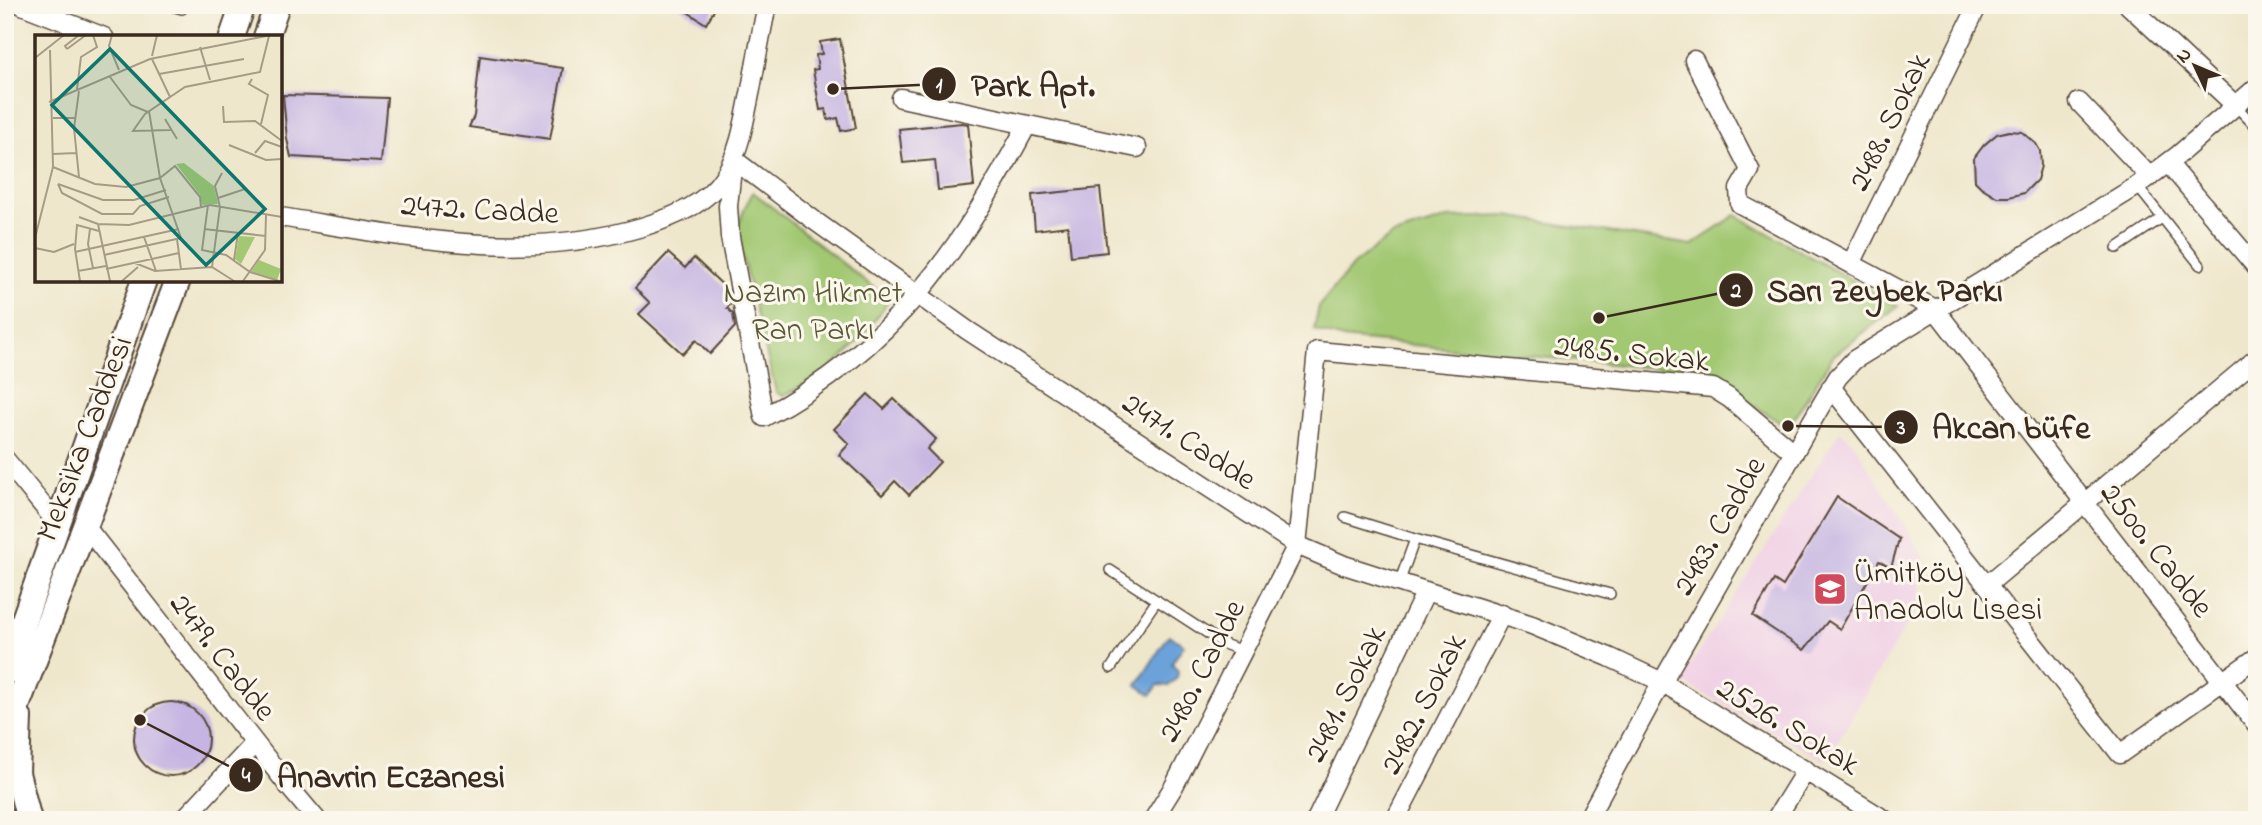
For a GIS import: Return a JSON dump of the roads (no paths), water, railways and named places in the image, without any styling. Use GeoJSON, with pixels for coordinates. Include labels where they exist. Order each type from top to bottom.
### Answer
{"type":"FeatureCollection","features":[{"type":"Feature","properties":{"kind":"main road"},"geometry":{"type":"LineString","coordinates":[[233,35],[243,5]]}},
{"type":"Feature","properties":{"kind":"main road"},"geometry":{"type":"LineString","coordinates":[[267,35],[277,5]]}},
{"type":"Feature","properties":{"kind":"main road","name":"Meksika Caddesi"},"geometry":{"type":"LineString","coordinates":[[5,673],[143,282]]}},
{"type":"Feature","properties":{"kind":"main road","name":"Meksika Caddesi"},"geometry":{"type":"LineString","coordinates":[[5,738],[177,282]]}},
{"type":"Feature","properties":{"kind":"main road"},"geometry":{"type":"LineString","coordinates":[[22,694],[17,733],[17,773],[29,820]]}},
{"type":"Feature","properties":{"kind":"street"},"geometry":{"type":"LineString","coordinates":[[22,5],[99,35]]}},
{"type":"Feature","properties":{"kind":"street"},"geometry":{"type":"LineString","coordinates":[[767,5],[745,117],[733,159],[728,206],[730,237],[764,417],[794,400],[856,356],[885,330],[941,267],[994,188],[1027,125]]}},
{"type":"Feature","properties":{"kind":"street","name":"2488. Sokak"},"geometry":{"type":"LineString","coordinates":[[1851,264],[1978,5]]}},
{"type":"Feature","properties":{"kind":"street"},"geometry":{"type":"LineString","coordinates":[[2128,5],[2235,106]]}},
{"type":"Feature","properties":{"kind":"street"},"geometry":{"type":"LineString","coordinates":[[1694,60],[1750,170],[1737,194],[1740,204],[1935,309]]}},
{"type":"Feature","properties":{"kind":"street","name":"2483. Cadde"},"geometry":{"type":"LineString","coordinates":[[1587,820],[1662,682],[1831,387],[1846,368],[1854,360],[1935,309],[2144,181],[2257,87]]}},
{"type":"Feature","properties":{"kind":"street"},"geometry":{"type":"LineString","coordinates":[[901,99],[1137,148]]}},
{"type":"Feature","properties":{"kind":"street"},"geometry":{"type":"LineString","coordinates":[[2080,102],[2144,181]]}},
{"type":"Feature","properties":{"kind":"street","name":"2472. Cadde"},"geometry":{"type":"LineString","coordinates":[[282,217],[458,244],[527,246],[577,242],[649,225],[692,206],[715,189],[733,159]]}},
{"type":"Feature","properties":{"kind":"street","name":"2471. Cadde"},"geometry":{"type":"LineString","coordinates":[[733,159],[916,295],[1034,375],[1297,545],[1344,565],[1502,614],[1568,639],[1662,682]]}},
{"type":"Feature","properties":{"kind":"street"},"geometry":{"type":"LineString","coordinates":[[2168,163],[2257,268]]}},
{"type":"Feature","properties":{"kind":"street","name":"2500. Cadde"},"geometry":{"type":"LineString","coordinates":[[1935,309],[2257,726]]}},
{"type":"Feature","properties":{"kind":"street","name":"2485. Sokak"},"geometry":{"type":"LineString","coordinates":[[1297,545],[1317,351],[1713,388],[1729,398],[1794,453]]}},
{"type":"Feature","properties":{"kind":"street"},"geometry":{"type":"LineString","coordinates":[[1987,585],[2255,363]]}},
{"type":"Feature","properties":{"kind":"street"},"geometry":{"type":"LineString","coordinates":[[1831,387],[2120,754],[2257,657]]}},
{"type":"Feature","properties":{"kind":"street"},"geometry":{"type":"LineString","coordinates":[[5,459],[57,523]]}},
{"type":"Feature","properties":{"kind":"street","name":"2479. Cadde"},"geometry":{"type":"LineString","coordinates":[[86,527],[317,820]]}},
{"type":"Feature","properties":{"kind":"street","name":"2480. Cadde"},"geometry":{"type":"LineString","coordinates":[[1153,820],[1174,786],[1297,545]]}},
{"type":"Feature","properties":{"kind":"street","name":"2481. Sokak"},"geometry":{"type":"LineString","coordinates":[[1316,820],[1426,591]]}},
{"type":"Feature","properties":{"kind":"street","name":"2482. Sokak"},"geometry":{"type":"LineString","coordinates":[[1395,820],[1502,614]]}},
{"type":"Feature","properties":{"kind":"street","name":"2526. Sokak"},"geometry":{"type":"LineString","coordinates":[[1662,682],[1885,819]]}},
{"type":"Feature","properties":{"kind":"street"},"geometry":{"type":"LineString","coordinates":[[183,820],[255,743]]}},
{"type":"Feature","properties":{"kind":"street"},"geometry":{"type":"LineString","coordinates":[[1775,820],[1806,769]]}},
{"type":"Feature","properties":{"kind":"lane"},"geometry":{"type":"LineString","coordinates":[[168,5],[182,9],[186,5]]}},
{"type":"Feature","properties":{"kind":"lane"},"geometry":{"type":"LineString","coordinates":[[2235,106],[2257,128]]}},
{"type":"Feature","properties":{"kind":"lane"},"geometry":{"type":"LineString","coordinates":[[2144,181],[2162,218],[2200,265]]}},
{"type":"Feature","properties":{"kind":"lane"},"geometry":{"type":"LineString","coordinates":[[2117,248],[2162,218]]}},
{"type":"Feature","properties":{"kind":"lane"},"geometry":{"type":"LineString","coordinates":[[1345,517],[1415,540],[1610,594]]}},
{"type":"Feature","properties":{"kind":"lane"},"geometry":{"type":"LineString","coordinates":[[1399,583],[1415,540]]}},
{"type":"Feature","properties":{"kind":"lane"},"geometry":{"type":"LineString","coordinates":[[1110,570],[1224,644],[1242,651]]}},
{"type":"Feature","properties":{"kind":"lane"},"geometry":{"type":"LineString","coordinates":[[1111,668],[1157,600]]}},
{"type":"Feature","properties":{"kind":"water"},"geometry":{"type":"Polygon","coordinates":[[[1169,635],[1184,645],[1172,663],[1178,671],[1177,678],[1168,686],[1158,685],[1151,695],[1137,685],[1169,635]]]}},
{"type":"Feature","properties":{"kind":"place","name":"Park Apt."},"geometry":{"type":"Point","coordinates":[833,89]}},
{"type":"Feature","properties":{"kind":"place","name":"Sarı Zeybek Parkı"},"geometry":{"type":"Point","coordinates":[1599,318]}},
{"type":"Feature","properties":{"kind":"place","name":"Akcan büfe"},"geometry":{"type":"Point","coordinates":[1788,426]}},
{"type":"Feature","properties":{"kind":"place","name":"Ümitköy Anadolu Lisesi"},"geometry":{"type":"Point","coordinates":[1830,589]}},
{"type":"Feature","properties":{"kind":"place","name":"Anavrin Eczanesi"},"geometry":{"type":"Point","coordinates":[140,720]}},
{"type":"Feature","properties":{"kind":"park label","name":"Nazım Hikmet Ran Parkı"},"geometry":{"type":"Point","coordinates":[813,310]}}]}
